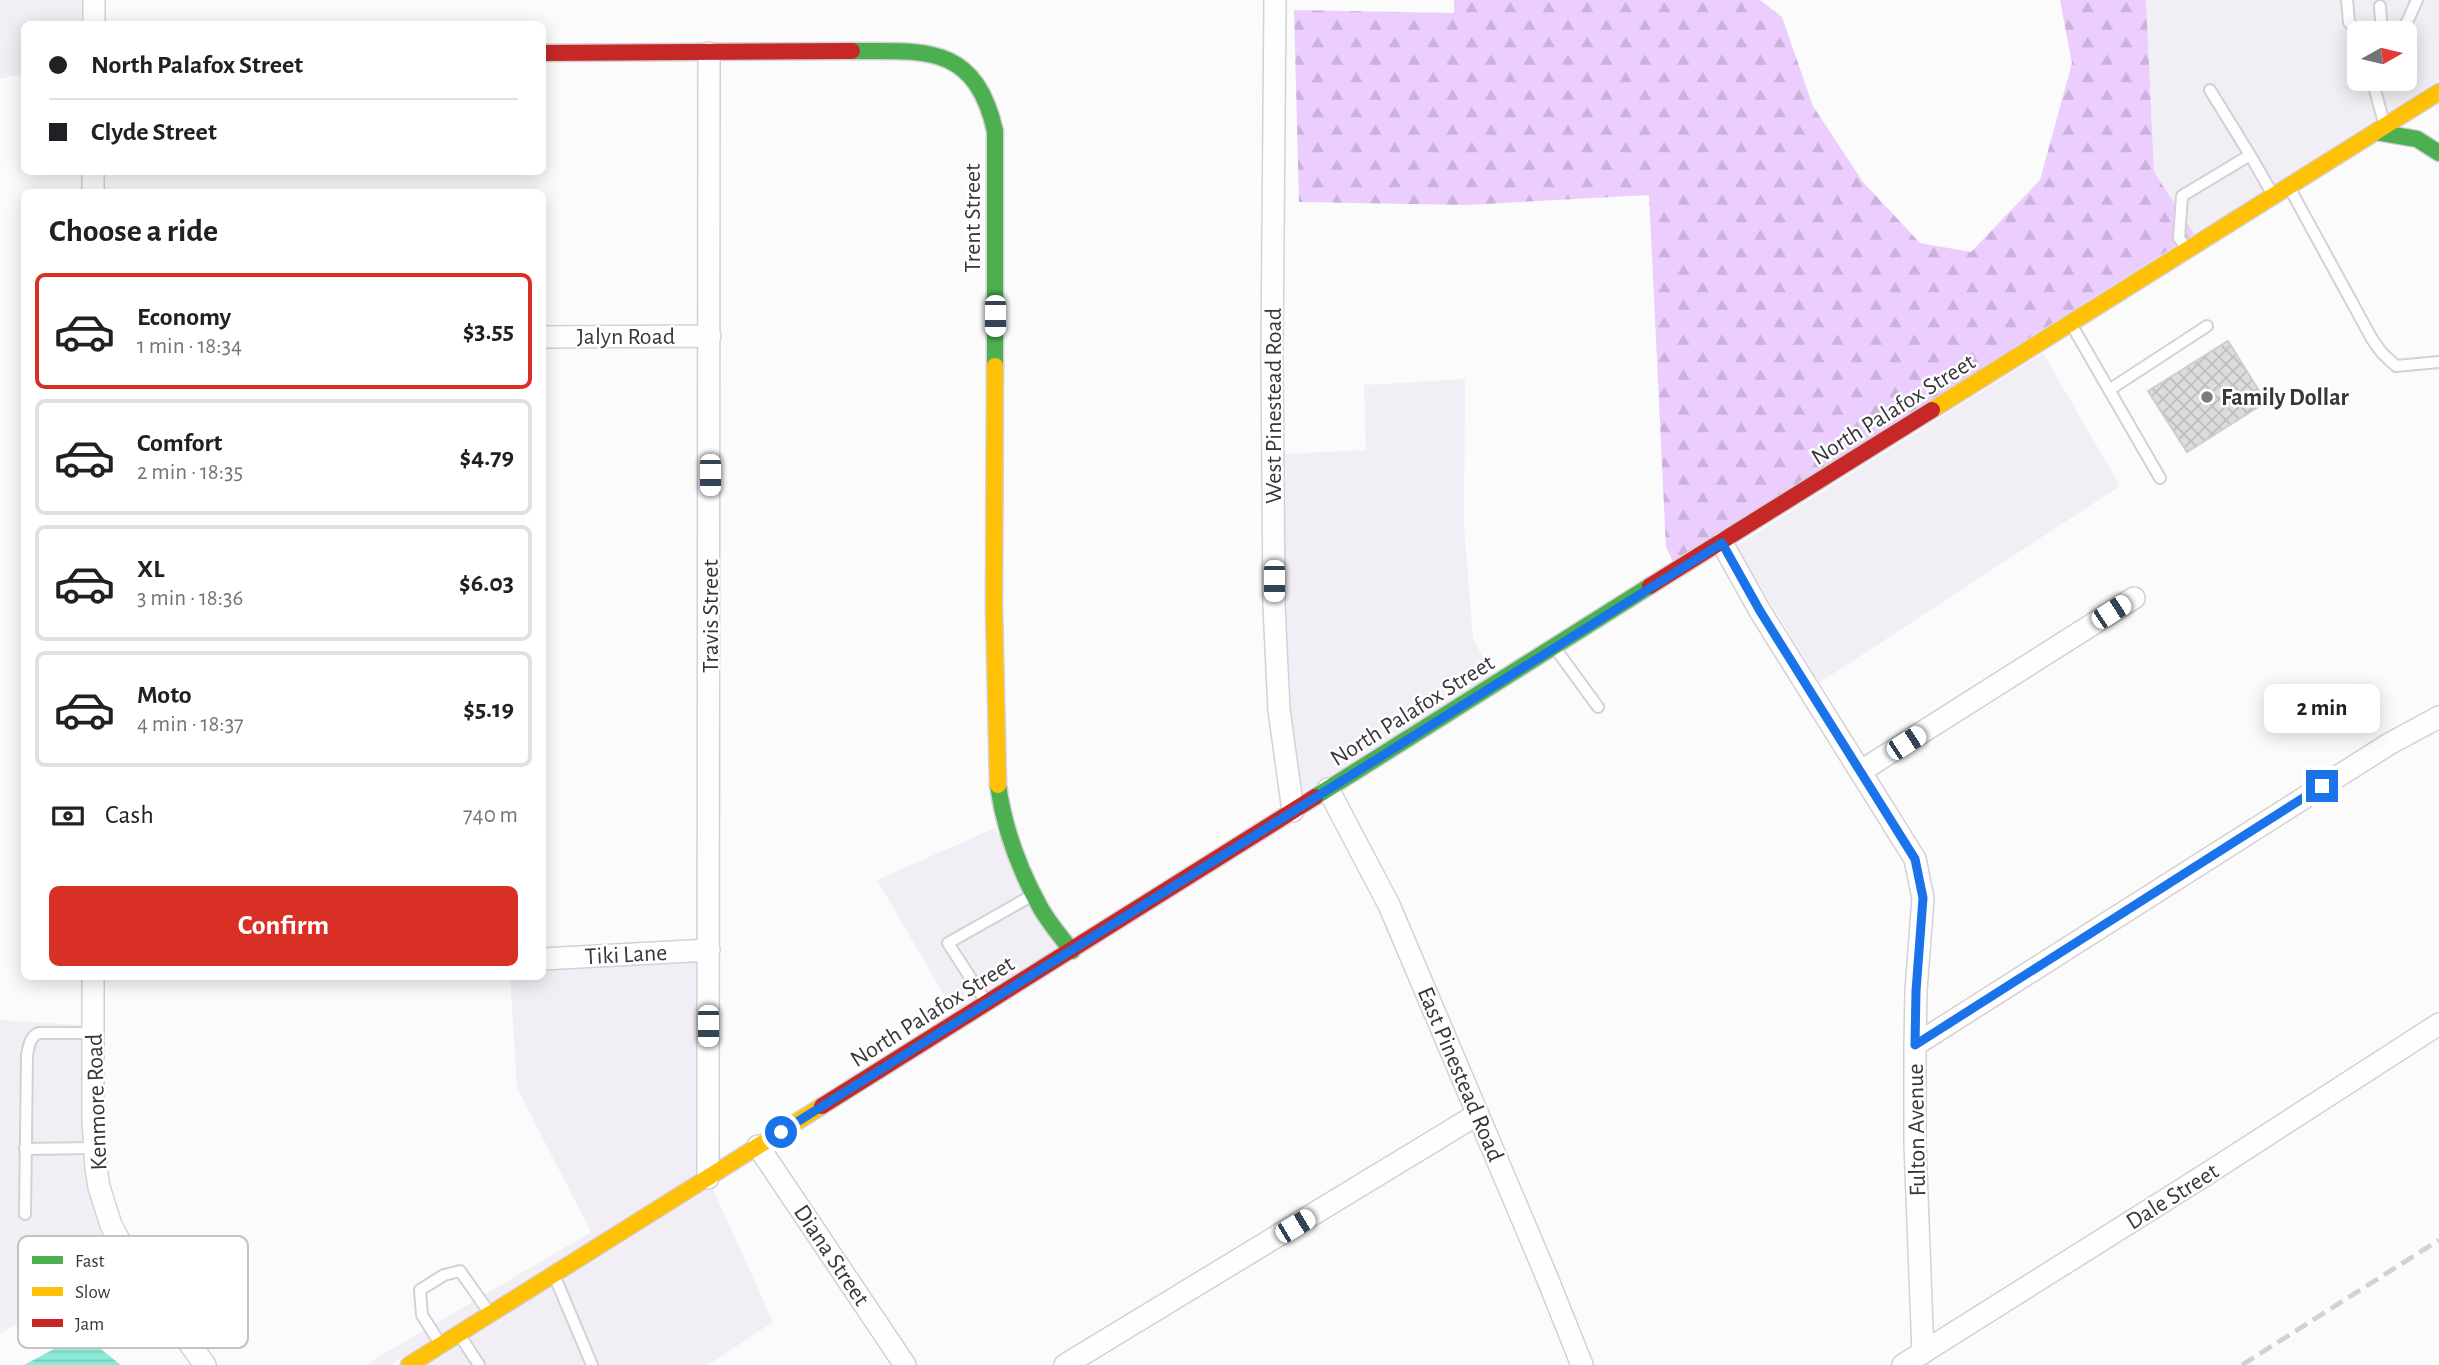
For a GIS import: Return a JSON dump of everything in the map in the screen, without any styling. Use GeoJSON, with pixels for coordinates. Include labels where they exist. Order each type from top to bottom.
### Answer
{"type":"FeatureCollection","features":[{"type":"Feature","properties":{"kind":"main road","name":"Trent Street"},"geometry":{"type":"LineString","coordinates":[[546,53],[919,51],[954,63],[981,88],[991,109],[995,131],[996,772],[1009,837],[1033,895],[1072,951]]}},
{"type":"Feature","properties":{"kind":"main road","name":"North Palafox Street"},"geometry":{"type":"LineString","coordinates":[[409,1365],[2439,92]]}},
{"type":"Feature","properties":{"kind":"main road"},"geometry":{"type":"LineString","coordinates":[[2381,129],[2415,137],[2439,153]]}},
{"type":"Feature","properties":{"kind":"street"},"geometry":{"type":"LineString","coordinates":[[94,0],[94,21]]}},
{"type":"Feature","properties":{"kind":"street","name":"West Pinestead Road"},"geometry":{"type":"LineString","coordinates":[[1275,0],[1272,353],[1274,606],[1279,710],[1293,811]]}},
{"type":"Feature","properties":{"kind":"street","name":"Travis Street"},"geometry":{"type":"LineString","coordinates":[[708,1178],[709,53]]}},
{"type":"Feature","properties":{"kind":"street","name":"Jalyn Road"},"geometry":{"type":"LineString","coordinates":[[546,337],[710,336]]}},
{"type":"Feature","properties":{"kind":"street","name":"Fulton Avenue"},"geometry":{"type":"LineString","coordinates":[[1722,543],[1760,611],[1915,859],[1923,898],[1915,1045],[1915,1144],[1923,1353]]}},
{"type":"Feature","properties":{"kind":"street"},"geometry":{"type":"LineString","coordinates":[[1861,771],[2134,598]]}},
{"type":"Feature","properties":{"kind":"street"},"geometry":{"type":"LineString","coordinates":[[1915,1045],[2389,744],[2439,717]]}},
{"type":"Feature","properties":{"kind":"street","name":"East Pinestead Road"},"geometry":{"type":"LineString","coordinates":[[1328,789],[1389,905],[1582,1365]]}},
{"type":"Feature","properties":{"kind":"street","name":"Tiki Lane"},"geometry":{"type":"LineString","coordinates":[[546,959],[709,950]]}},
{"type":"Feature","properties":{"kind":"street","name":"Kenmore Road"},"geometry":{"type":"LineString","coordinates":[[93,980],[94,1148],[99,1187],[117,1236]]}},
{"type":"Feature","properties":{"kind":"street","name":"Dale Street"},"geometry":{"type":"LineString","coordinates":[[1903,1365],[2439,1024]]}},
{"type":"Feature","properties":{"kind":"street"},"geometry":{"type":"LineString","coordinates":[[1065,1365],[1478,1114]]}},
{"type":"Feature","properties":{"kind":"street","name":"Diana Street"},"geometry":{"type":"LineString","coordinates":[[758,1146],[905,1365]]}},
{"type":"Feature","properties":{"kind":"street","name":"Kenmore Road"},"geometry":{"type":"LineString","coordinates":[[193,1348],[205,1365]]}},
{"type":"Feature","properties":{"kind":"lane"},"geometry":{"type":"LineString","coordinates":[[2347,0],[2349,21]]}},
{"type":"Feature","properties":{"kind":"lane"},"geometry":{"type":"LineString","coordinates":[[2408,21],[2417,0]]}},
{"type":"Feature","properties":{"kind":"lane"},"geometry":{"type":"LineString","coordinates":[[2380,6],[2381,21]]}},
{"type":"Feature","properties":{"kind":"lane"},"geometry":{"type":"LineString","coordinates":[[2210,90],[2274,196]]}},
{"type":"Feature","properties":{"kind":"lane"},"geometry":{"type":"LineString","coordinates":[[2374,91],[2381,129]]}},
{"type":"Feature","properties":{"kind":"lane"},"geometry":{"type":"LineString","coordinates":[[2188,250],[2179,238],[2182,196],[2250,155]]}},
{"type":"Feature","properties":{"kind":"lane"},"geometry":{"type":"LineString","coordinates":[[2288,187],[2382,353],[2396,366],[2439,362]]}},
{"type":"Feature","properties":{"kind":"lane"},"geometry":{"type":"LineString","coordinates":[[2071,324],[2160,478]]}},
{"type":"Feature","properties":{"kind":"lane"},"geometry":{"type":"LineString","coordinates":[[2109,390],[2207,326]]}},
{"type":"Feature","properties":{"kind":"lane"},"geometry":{"type":"LineString","coordinates":[[1555,648],[1598,707]]}},
{"type":"Feature","properties":{"kind":"lane"},"geometry":{"type":"LineString","coordinates":[[988,1004],[947,943],[1033,895]]}},
{"type":"Feature","properties":{"kind":"lane"},"geometry":{"type":"LineString","coordinates":[[25,1214],[29,1043],[40,1033],[93,1032]]}},
{"type":"Feature","properties":{"kind":"lane"},"geometry":{"type":"LineString","coordinates":[[26,1149],[94,1148]]}},
{"type":"Feature","properties":{"kind":"lane"},"geometry":{"type":"LineString","coordinates":[[441,1345],[422,1315],[421,1290],[444,1275],[460,1271],[491,1314]]}},
{"type":"Feature","properties":{"kind":"lane"},"geometry":{"type":"LineString","coordinates":[[554,1275],[592,1365]]}},
{"type":"Feature","properties":{"kind":"lane"},"geometry":{"type":"LineString","coordinates":[[459,1334],[479,1365]]}},
{"type":"Feature","properties":{"kind":"shaded area"},"geometry":{"type":"Polygon","coordinates":[[[0,0],[82,0],[82,21],[21,21],[21,75],[0,79],[0,0]]]}},
{"type":"Feature","properties":{"kind":"shaded area"},"geometry":{"type":"Polygon","coordinates":[[[2146,0],[2439,0],[2439,80],[2194,234],[2154,172],[2146,0]]]}},
{"type":"Feature","properties":{"kind":"shaded area"},"geometry":{"type":"Polygon","coordinates":[[[2043,353],[2120,486],[1819,683],[1736,546],[2043,353]]]}},
{"type":"Feature","properties":{"kind":"shaded area"},"geometry":{"type":"Polygon","coordinates":[[[1465,379],[1464,525],[1473,638],[1492,675],[1302,793],[1290,709],[1285,605],[1284,454],[1366,450],[1364,385],[1465,379]]]}},
{"type":"Feature","properties":{"kind":"shaded area"},"geometry":{"type":"Polygon","coordinates":[[[995,828],[1056,949],[954,1012],[877,880],[995,828]]]}},
{"type":"Feature","properties":{"kind":"shaded area"},"geometry":{"type":"Polygon","coordinates":[[[697,960],[697,1173],[390,1365],[365,1365],[591,1232],[517,1088],[510,980],[546,980],[546,969],[697,960]]]}},
{"type":"Feature","properties":{"kind":"shaded area"},"geometry":{"type":"Polygon","coordinates":[[[0,1020],[82,1025],[84,1169],[93,1209],[104,1236],[18,1236],[18,1324],[0,1334],[0,1020]]]}},
{"type":"Feature","properties":{"kind":"shaded area"},"geometry":{"type":"Polygon","coordinates":[[[712,1187],[773,1322],[708,1365],[428,1365],[712,1187]]]}},
{"type":"Feature","properties":{"kind":"shaded area"},"geometry":{"type":"Polygon","coordinates":[[[56,1348],[99,1348],[121,1365],[24,1365],[56,1348]]]}},
{"type":"Feature","properties":{"kind":"green space"},"geometry":{"type":"Polygon","coordinates":[[[1454,0],[1760,0],[1782,17],[1813,106],[1863,182],[1920,243],[1971,252],[2040,180],[2072,63],[2060,0],[2146,0],[2154,172],[2194,234],[1673,562],[1666,547],[1649,195],[1467,205],[1299,202],[1294,10],[1454,13],[1454,0]]]}},
{"type":"Feature","properties":{"kind":"building","name":"Family Dollar"},"geometry":{"type":"Polygon","coordinates":[[[2228,341],[2266,402],[2187,452],[2148,391],[2228,341]]]}},
{"type":"Feature","properties":{"kind":"railway"},"geometry":{"type":"LineString","coordinates":[[2242,1365],[2439,1240]]}},
{"type":"Feature","properties":{"kind":"traffic: fast"},"geometry":{"type":"LineString","coordinates":[[852,51],[903,51],[944,58],[960,67],[975,82],[986,103],[995,131],[995,366]]}},
{"type":"Feature","properties":{"kind":"traffic: fast"},"geometry":{"type":"LineString","coordinates":[[2376,132],[2417,139],[2439,153]]}},
{"type":"Feature","properties":{"kind":"traffic: fast"},"geometry":{"type":"LineString","coordinates":[[1315,797],[1650,586]]}},
{"type":"Feature","properties":{"kind":"traffic: fast"},"geometry":{"type":"LineString","coordinates":[[998,785],[1008,832],[1025,878],[1044,913],[1072,951]]}},
{"type":"Feature","properties":{"kind":"traffic: slow"},"geometry":{"type":"LineString","coordinates":[[1932,410],[2439,92]]}},
{"type":"Feature","properties":{"kind":"traffic: slow"},"geometry":{"type":"LineString","coordinates":[[995,366],[994,608],[998,785]]}},
{"type":"Feature","properties":{"kind":"traffic: slow"},"geometry":{"type":"LineString","coordinates":[[409,1365],[822,1106]]}},
{"type":"Feature","properties":{"kind":"traffic: jam"},"geometry":{"type":"LineString","coordinates":[[546,53],[852,51]]}},
{"type":"Feature","properties":{"kind":"traffic: jam"},"geometry":{"type":"LineString","coordinates":[[1650,586],[1932,410]]}},
{"type":"Feature","properties":{"kind":"traffic: jam"},"geometry":{"type":"LineString","coordinates":[[822,1106],[1315,797]]}},
{"type":"Feature","properties":{"kind":"place","name":"Family Dollar"},"geometry":{"type":"Point","coordinates":[2207,397]}},
{"type":"Feature","properties":{"kind":"route"},"geometry":{"type":"LineString","coordinates":[[781,1132],[1722,543],[1760,611],[1915,859],[1923,898],[1915,1045],[2322,786]]}}]}
